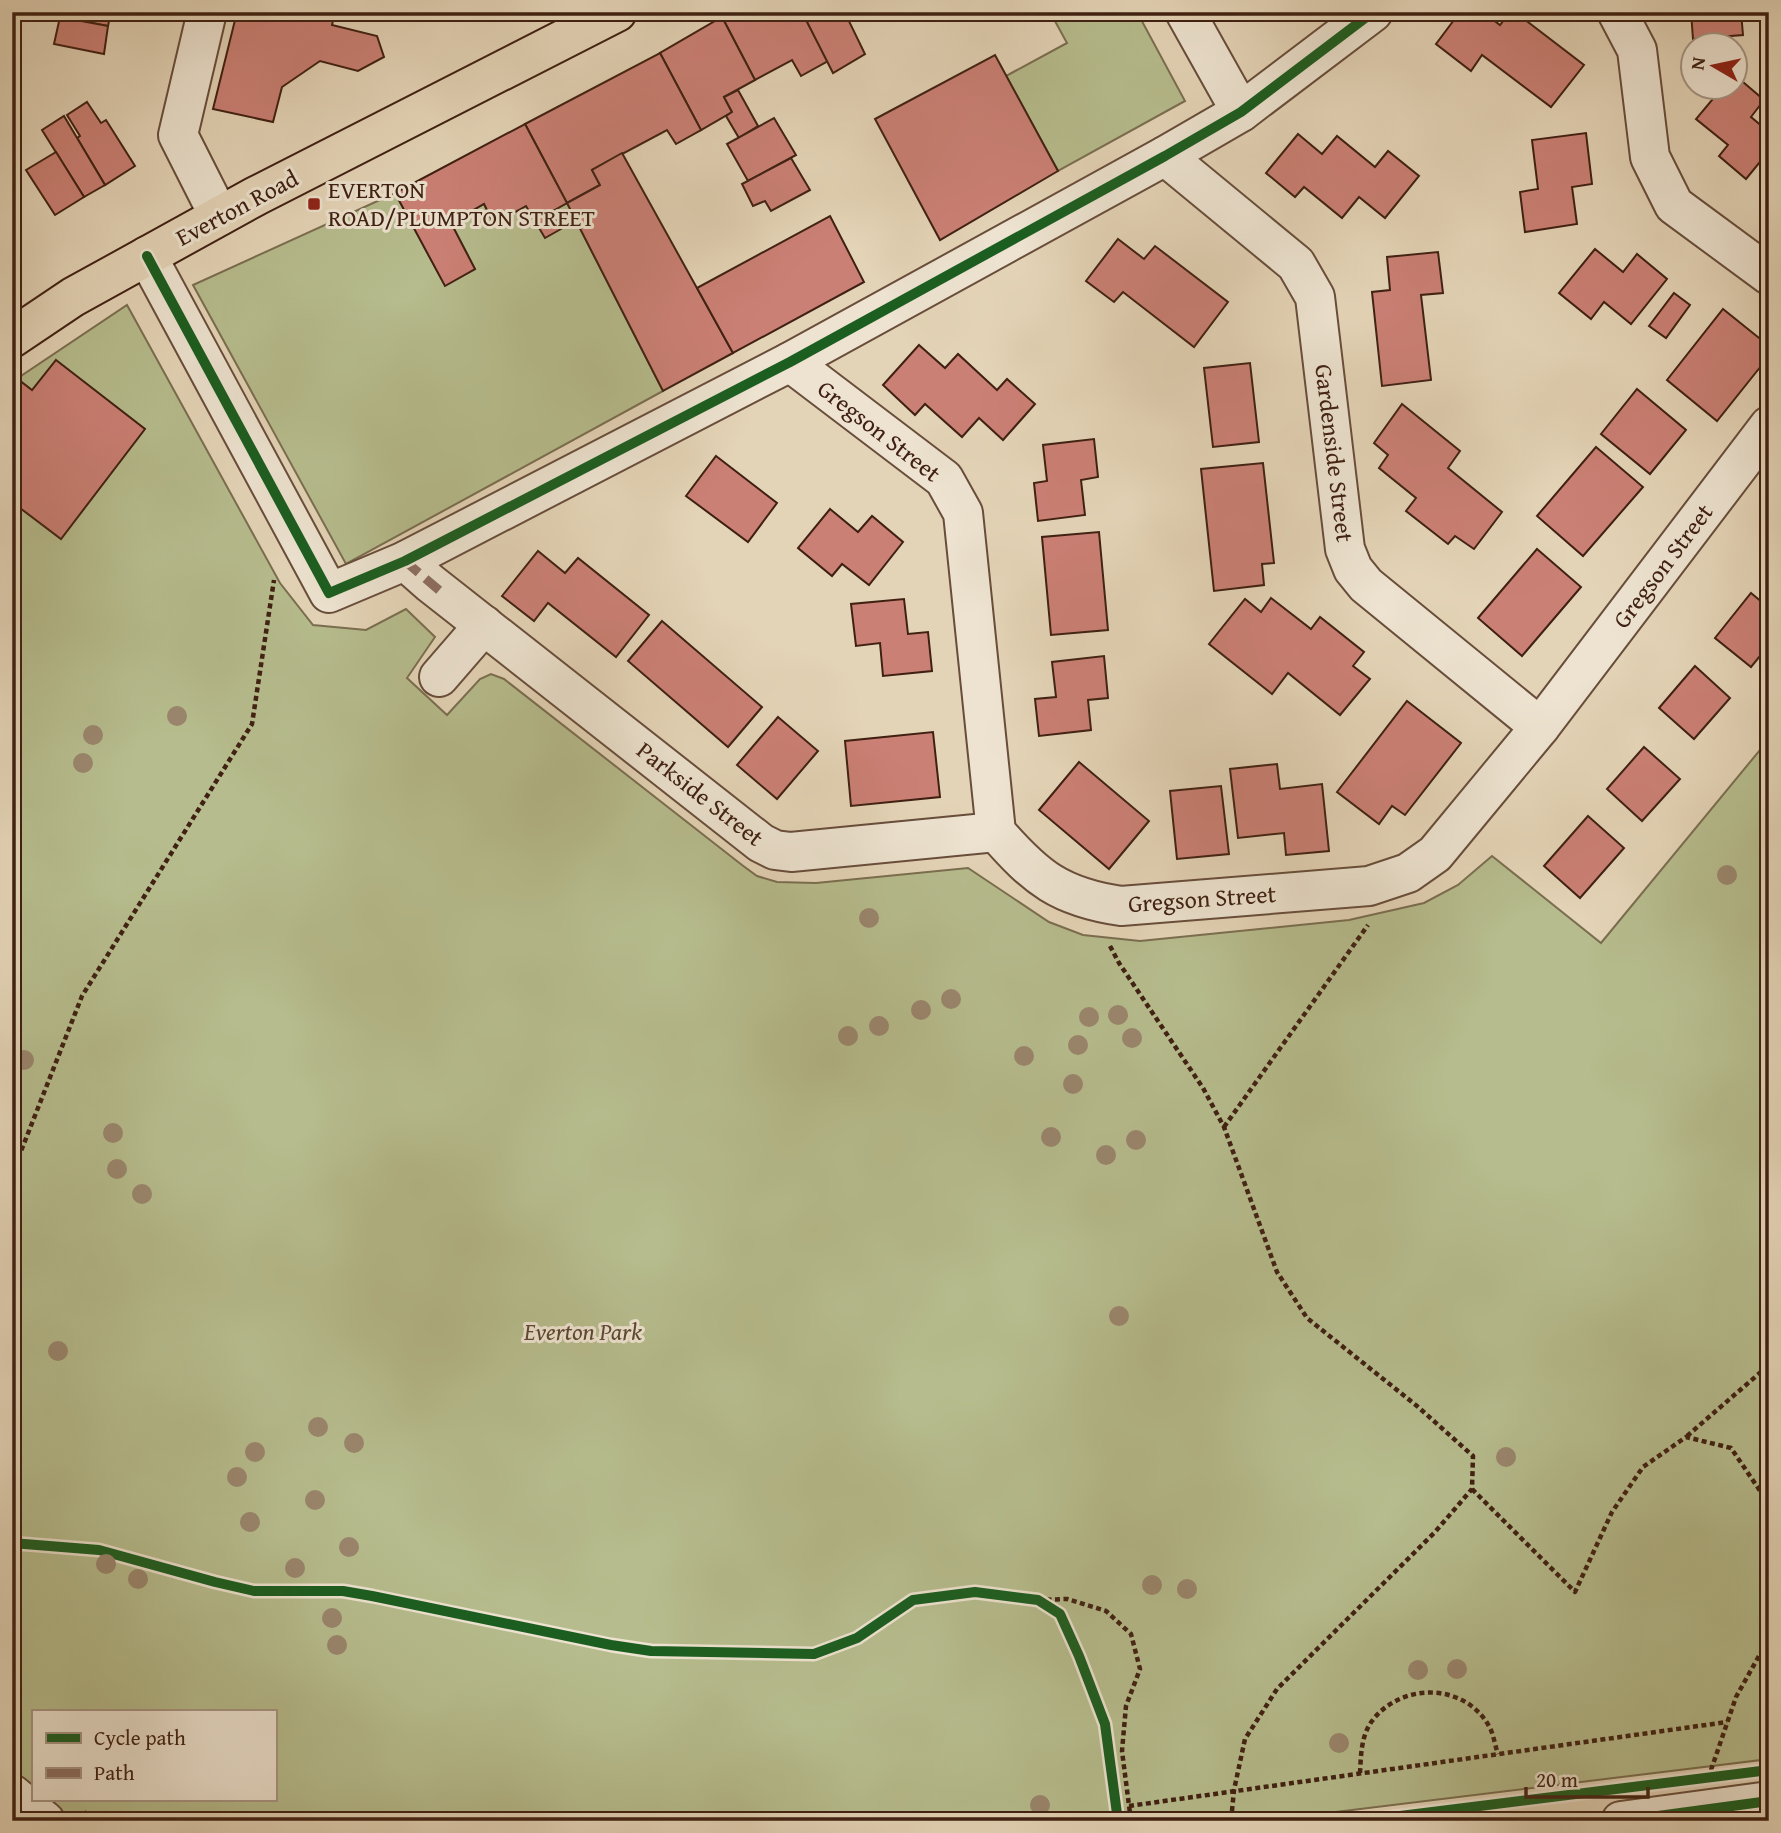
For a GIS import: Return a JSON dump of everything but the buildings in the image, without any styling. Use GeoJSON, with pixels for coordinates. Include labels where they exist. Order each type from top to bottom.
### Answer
{"type":"FeatureCollection","features":[{"type":"Feature","properties":{"kind":"main road","name":"Everton Road"},"geometry":{"type":"LineString","coordinates":[[12,338],[73,297],[219,216],[617,12]]}},
{"type":"Feature","properties":{"kind":"street"},"geometry":{"type":"LineString","coordinates":[[207,12],[178,135],[219,216]]}},
{"type":"Feature","properties":{"kind":"street"},"geometry":{"type":"LineString","coordinates":[[1185,12],[1241,112]]}},
{"type":"Feature","properties":{"kind":"street"},"geometry":{"type":"LineString","coordinates":[[147,256],[329,593],[405,561],[790,362],[1165,156],[1241,112],[1373,12]]}},
{"type":"Feature","properties":{"kind":"street"},"geometry":{"type":"LineString","coordinates":[[1616,12],[1637,50],[1650,157],[1674,205],[1769,275]]}},
{"type":"Feature","properties":{"kind":"street","name":"Gardenside Street"},"geometry":{"type":"LineString","coordinates":[[1165,156],[1296,264],[1315,297],[1345,549],[1353,569],[1366,585],[1540,727]]}},
{"type":"Feature","properties":{"kind":"street","name":"Gregson Street"},"geometry":{"type":"LineString","coordinates":[[790,362],[944,479],[963,513],[996,832],[1023,862],[1055,887],[1089,901],[1121,906],[1368,886],[1408,873],[1435,854],[1540,727],[1769,426]]}},
{"type":"Feature","properties":{"kind":"street","name":"Parkside Street"},"geometry":{"type":"LineString","coordinates":[[405,561],[761,843],[775,850],[791,852],[996,832]]}},
{"type":"Feature","properties":{"kind":"street"},"geometry":{"type":"LineString","coordinates":[[439,677],[484,625]]}},
{"type":"Feature","properties":{"kind":"street"},"geometry":{"type":"LineString","coordinates":[[12,1794],[45,1821]]}},
{"type":"Feature","properties":{"kind":"street"},"geometry":{"type":"LineString","coordinates":[[1621,1821],[1769,1801]]}},
{"type":"Feature","properties":{"kind":"path"},"geometry":{"type":"LineString","coordinates":[[12,1174],[82,996],[252,724],[274,577]]}},
{"type":"Feature","properties":{"kind":"path"},"geometry":{"type":"LineString","coordinates":[[1224,1127],[1408,873]]}},
{"type":"Feature","properties":{"kind":"path"},"geometry":{"type":"LineString","coordinates":[[1089,901],[1119,963],[1203,1088],[1224,1127],[1277,1272],[1307,1318],[1417,1406],[1473,1456],[1472,1489],[1435,1532],[1278,1689],[1245,1739],[1234,1790],[1231,1821]]}},
{"type":"Feature","properties":{"kind":"path"},"geometry":{"type":"LineString","coordinates":[[1472,1489],[1575,1592],[1612,1512],[1643,1467],[1686,1437],[1769,1365]]}},
{"type":"Feature","properties":{"kind":"path"},"geometry":{"type":"LineString","coordinates":[[1686,1437],[1731,1448],[1769,1504]]}},
{"type":"Feature","properties":{"kind":"path"},"geometry":{"type":"LineString","coordinates":[[1026,1599],[1067,1599],[1106,1611],[1131,1634],[1140,1669],[1126,1706],[1122,1751],[1131,1821]]}},
{"type":"Feature","properties":{"kind":"path"},"geometry":{"type":"LineString","coordinates":[[1038,1601],[1060,1614]]}},
{"type":"Feature","properties":{"kind":"path"},"geometry":{"type":"LineString","coordinates":[[1721,1776],[1709,1777],[1727,1722],[1736,1697],[1769,1638]]}},
{"type":"Feature","properties":{"kind":"path"},"geometry":{"type":"LineString","coordinates":[[1360,1773],[1362,1744],[1371,1723],[1387,1705],[1409,1695],[1432,1691],[1454,1696],[1475,1709],[1490,1728],[1498,1754]]}},
{"type":"Feature","properties":{"kind":"path"},"geometry":{"type":"LineString","coordinates":[[1129,1805],[1727,1722]]}},
{"type":"Feature","properties":{"kind":"green space"},"geometry":{"type":"Polygon","coordinates":[[[1050,12],[1137,12],[1185,101],[1058,171],[1006,76],[1067,43],[1050,12]]]}},
{"type":"Feature","properties":{"kind":"green space"},"geometry":{"type":"Polygon","coordinates":[[[395,193],[445,285],[475,269],[451,223],[484,204],[494,224],[526,206],[560,229],[551,212],[567,203],[663,391],[346,564],[193,285],[395,193]]]}},
{"type":"Feature","properties":{"kind":"green space","name":"Everton Park"},"geometry":{"type":"Polygon","coordinates":[[[127,305],[280,583],[313,625],[366,630],[406,609],[435,637],[407,678],[447,715],[480,679],[491,674],[504,679],[742,865],[757,876],[777,882],[816,883],[968,868],[1049,922],[1083,935],[1140,941],[1349,920],[1424,903],[1458,885],[1492,856],[1601,943],[1769,739],[1769,1759],[1262,1821],[12,1821],[12,382],[127,305]]]}},
{"type":"Feature","properties":{"kind":"marked path"},"geometry":{"type":"LineString","coordinates":[[405,561],[440,591]]}},
{"type":"Feature","properties":{"kind":"cycle path"},"geometry":{"type":"LineString","coordinates":[[147,256],[329,593],[405,561],[790,362],[1165,156],[1241,112],[1373,12]]}},
{"type":"Feature","properties":{"kind":"cycle path"},"geometry":{"type":"LineString","coordinates":[[12,1543],[99,1550],[254,1591],[343,1591],[651,1651],[814,1654],[857,1638],[913,1600],[975,1592],[1038,1600],[1060,1614],[1105,1724],[1118,1821]]}},
{"type":"Feature","properties":{"kind":"cycle path"},"geometry":{"type":"LineString","coordinates":[[1360,1821],[1769,1770]]}},
{"type":"Feature","properties":{"kind":"cycle path"},"geometry":{"type":"LineString","coordinates":[[1621,1821],[1769,1801]]}},
{"type":"Feature","properties":{"kind":"place","name":"EVERTON ROAD/PLUMPTON STREET"},"geometry":{"type":"Point","coordinates":[314,204]}}]}
